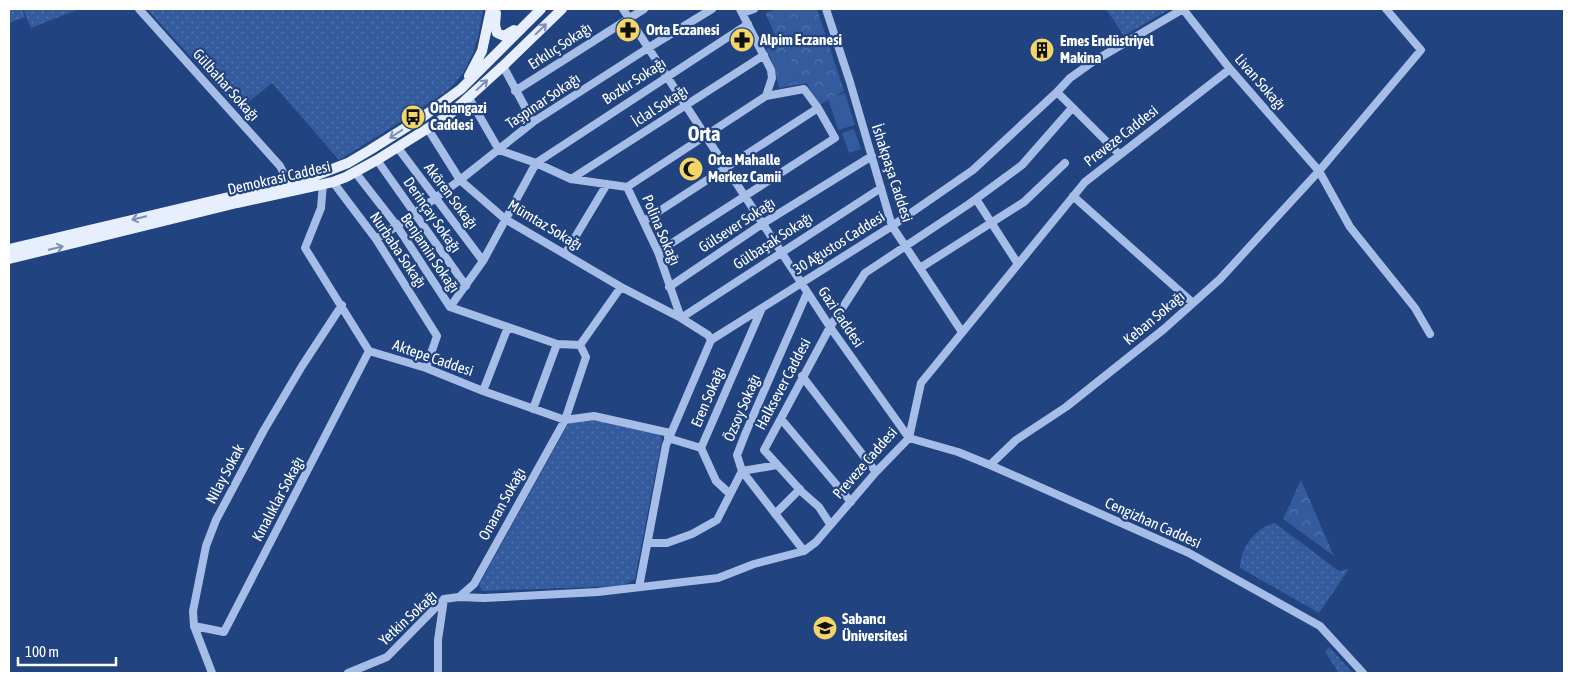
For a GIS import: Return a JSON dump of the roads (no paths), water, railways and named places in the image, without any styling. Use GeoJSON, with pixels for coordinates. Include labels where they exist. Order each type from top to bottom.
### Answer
{"type":"FeatureCollection","features":[{"type":"Feature","properties":{"kind":"main road"},"geometry":{"type":"LineString","coordinates":[[461,89],[482,51],[491,9]]}},
{"type":"Feature","properties":{"kind":"main road"},"geometry":{"type":"LineString","coordinates":[[497,9],[495,30],[500,35],[509,35],[531,18]]}},
{"type":"Feature","properties":{"kind":"main road","name":"Demokrasi Caddesi"},"geometry":{"type":"LineString","coordinates":[[9,249],[289,182],[327,172],[348,163],[399,132],[461,89],[541,9]]}},
{"type":"Feature","properties":{"kind":"main road","name":"Demokrasi Caddesi"},"geometry":{"type":"LineString","coordinates":[[9,259],[328,183],[355,172],[428,129],[469,98],[562,9]]}},
{"type":"Feature","properties":{"kind":"main road"},"geometry":{"type":"LineString","coordinates":[[488,24],[489,36],[492,41],[502,48],[520,49]]}},
{"type":"Feature","properties":{"kind":"main road"},"geometry":{"type":"LineString","coordinates":[[289,182],[293,183],[298,189]]}},
{"type":"Feature","properties":{"kind":"street","name":"Gülbahar Sokağı"},"geometry":{"type":"LineString","coordinates":[[139,9],[280,166],[289,182]]}},
{"type":"Feature","properties":{"kind":"street","name":"Gazi Caddesi"},"geometry":{"type":"LineString","coordinates":[[622,9],[800,283],[909,438]]}},
{"type":"Feature","properties":{"kind":"street","name":"Erkılıç Sokağı"},"geometry":{"type":"LineString","coordinates":[[515,91],[644,9]]}},
{"type":"Feature","properties":{"kind":"street","name":"Taşpınar Sokağı"},"geometry":{"type":"LineString","coordinates":[[376,240],[460,180],[532,122],[712,9]]}},
{"type":"Feature","properties":{"kind":"street"},"geometry":{"type":"LineString","coordinates":[[754,9],[741,11],[771,70],[772,78],[766,96]]}},
{"type":"Feature","properties":{"kind":"street","name":"İshakpaşa Caddesi"},"geometry":{"type":"LineString","coordinates":[[826,9],[850,82],[892,226],[962,332]]}},
{"type":"Feature","properties":{"kind":"street","name":"Livan Sokağı"},"geometry":{"type":"LineString","coordinates":[[1183,9],[1230,69],[1319,171],[1350,227],[1415,308],[1430,334]]}},
{"type":"Feature","properties":{"kind":"street","name":"30 Ağustos Caddesi"},"geometry":{"type":"LineString","coordinates":[[711,340],[892,226],[973,170],[1070,78],[1094,61],[1183,9]]}},
{"type":"Feature","properties":{"kind":"street","name":"Keban Sokağı"},"geometry":{"type":"LineString","coordinates":[[990,465],[1016,440],[1066,407],[1158,334],[1220,279],[1319,171],[1421,50],[1386,9]]}},
{"type":"Feature","properties":{"kind":"street","name":"Bozkır Sokağı"},"geometry":{"type":"LineString","coordinates":[[536,163],[748,24]]}},
{"type":"Feature","properties":{"kind":"street","name":"İclal Sokağı"},"geometry":{"type":"LineString","coordinates":[[571,179],[764,55]]}},
{"type":"Feature","properties":{"kind":"street"},"geometry":{"type":"LineString","coordinates":[[503,66],[532,122]]}},
{"type":"Feature","properties":{"kind":"street","name":"Preveze Caddesi"},"geometry":{"type":"LineString","coordinates":[[804,552],[816,542],[876,472],[909,438],[921,383],[1085,182],[1230,69]]}},
{"type":"Feature","properties":{"kind":"street"},"geometry":{"type":"LineString","coordinates":[[627,187],[766,96],[804,89],[818,108],[835,138],[658,252]]}},
{"type":"Feature","properties":{"kind":"street"},"geometry":{"type":"LineString","coordinates":[[1057,92],[1120,155]]}},
{"type":"Feature","properties":{"kind":"street"},"geometry":{"type":"LineString","coordinates":[[469,98],[499,150]]}},
{"type":"Feature","properties":{"kind":"street"},"geometry":{"type":"LineString","coordinates":[[644,221],[818,108]]}},
{"type":"Feature","properties":{"kind":"street"},"geometry":{"type":"LineString","coordinates":[[906,245],[1022,166],[1072,108]]}},
{"type":"Feature","properties":{"kind":"street","name":"Mümtaz Sokağı"},"geometry":{"type":"LineString","coordinates":[[428,129],[460,180],[505,219],[621,287],[681,318]]}},
{"type":"Feature","properties":{"kind":"street","name":"Akören Sokağı"},"geometry":{"type":"LineString","coordinates":[[398,148],[483,261]]}},
{"type":"Feature","properties":{"kind":"street","name":"Polina Sokağı"},"geometry":{"type":"LineString","coordinates":[[499,150],[536,163],[571,179],[627,187],[658,252],[681,318]]}},
{"type":"Feature","properties":{"kind":"street","name":"Gülsever Sokağı"},"geometry":{"type":"LineString","coordinates":[[669,287],[762,224],[872,156]]}},
{"type":"Feature","properties":{"kind":"street","name":"Derinçay Sokağı"},"geometry":{"type":"LineString","coordinates":[[377,160],[466,286]]}},
{"type":"Feature","properties":{"kind":"street"},"geometry":{"type":"LineString","coordinates":[[450,307],[483,261],[536,163]]}},
{"type":"Feature","properties":{"kind":"street"},"geometry":{"type":"LineString","coordinates":[[920,268],[1024,202],[1065,163]]}},
{"type":"Feature","properties":{"kind":"street","name":"Benjamin Sokağı"},"geometry":{"type":"LineString","coordinates":[[355,172],[397,226],[450,307],[557,344],[580,345]]}},
{"type":"Feature","properties":{"kind":"street","name":"Nurbaba Sokağı"},"geometry":{"type":"LineString","coordinates":[[328,183],[376,240],[437,336],[426,368]]}},
{"type":"Feature","properties":{"kind":"street","name":"Aktepe Caddesi"},"geometry":{"type":"LineString","coordinates":[[328,183],[321,208],[305,248],[369,351],[426,368],[483,391],[565,420],[594,416],[669,436],[701,448]]}},
{"type":"Feature","properties":{"kind":"street"},"geometry":{"type":"LineString","coordinates":[[565,254],[607,184]]}},
{"type":"Feature","properties":{"kind":"street","name":"Gülbaşak Sokağı"},"geometry":{"type":"LineString","coordinates":[[681,318],[881,188]]}},
{"type":"Feature","properties":{"kind":"street"},"geometry":{"type":"LineString","coordinates":[[1073,196],[1193,303]]}},
{"type":"Feature","properties":{"kind":"street"},"geometry":{"type":"LineString","coordinates":[[976,199],[1018,264]]}},
{"type":"Feature","properties":{"kind":"street","name":"Halksever Caddesi"},"geometry":{"type":"LineString","coordinates":[[830,524],[819,507],[764,450],[802,376],[830,327],[865,273],[906,245]]}},
{"type":"Feature","properties":{"kind":"street"},"geometry":{"type":"LineString","coordinates":[[580,345],[621,287]]}},
{"type":"Feature","properties":{"kind":"street","name":"Özsoy Sokağı"},"geometry":{"type":"LineString","coordinates":[[742,471],[737,455],[807,293]]}},
{"type":"Feature","properties":{"kind":"street","name":"Nilay Sokak"},"geometry":{"type":"LineString","coordinates":[[212,673],[194,626],[193,611],[206,546],[216,520],[264,430],[302,366],[342,305]]}},
{"type":"Feature","properties":{"kind":"street","name":"Eren Sokağı"},"geometry":{"type":"LineString","coordinates":[[730,494],[716,481],[701,448],[763,307]]}},
{"type":"Feature","properties":{"kind":"street"},"geometry":{"type":"LineString","coordinates":[[639,587],[669,436],[711,340],[708,335],[681,318]]}},
{"type":"Feature","properties":{"kind":"street"},"geometry":{"type":"LineString","coordinates":[[483,391],[508,327]]}},
{"type":"Feature","properties":{"kind":"street"},"geometry":{"type":"LineString","coordinates":[[534,409],[557,344]]}},
{"type":"Feature","properties":{"kind":"street","name":"Onaran Sokağı"},"geometry":{"type":"LineString","coordinates":[[459,597],[474,584],[565,420],[586,357],[580,345]]}},
{"type":"Feature","properties":{"kind":"street","name":"Kınalıklar Sokağı"},"geometry":{"type":"LineString","coordinates":[[194,626],[224,632],[369,351]]}},
{"type":"Feature","properties":{"kind":"street"},"geometry":{"type":"LineString","coordinates":[[802,376],[876,472]]}},
{"type":"Feature","properties":{"kind":"street"},"geometry":{"type":"LineString","coordinates":[[781,419],[851,502]]}},
{"type":"Feature","properties":{"kind":"street","name":"Cengizhan Caddesi"},"geometry":{"type":"LineString","coordinates":[[909,438],[958,452],[990,465],[1189,553],[1320,626],[1363,673]]}},
{"type":"Feature","properties":{"kind":"street"},"geometry":{"type":"LineString","coordinates":[[742,471],[778,464]]}},
{"type":"Feature","properties":{"kind":"street"},"geometry":{"type":"LineString","coordinates":[[648,543],[667,543],[692,534],[717,520],[742,471]]}},
{"type":"Feature","properties":{"kind":"street"},"geometry":{"type":"LineString","coordinates":[[459,597],[484,598],[598,592],[718,578],[754,564],[804,552],[742,471]]}},
{"type":"Feature","properties":{"kind":"street"},"geometry":{"type":"LineString","coordinates":[[775,514],[800,489]]}},
{"type":"Feature","properties":{"kind":"street","name":"Yetkin Sokağı"},"geometry":{"type":"LineString","coordinates":[[348,673],[387,657],[444,599],[459,597]]}},
{"type":"Feature","properties":{"kind":"street"},"geometry":{"type":"LineString","coordinates":[[438,673],[438,640],[444,599]]}},
{"type":"Feature","properties":{"kind":"place","name":"Orta Eczanesi"},"geometry":{"type":"Point","coordinates":[628,30]}},
{"type":"Feature","properties":{"kind":"place","name":"Alpim Eczanesi"},"geometry":{"type":"Point","coordinates":[742,40]}},
{"type":"Feature","properties":{"kind":"place","name":"Emes Endüstriyel Makina"},"geometry":{"type":"Point","coordinates":[1042,50]}},
{"type":"Feature","properties":{"kind":"place","name":"Orhangazi Caddesi"},"geometry":{"type":"Point","coordinates":[413,117]}},
{"type":"Feature","properties":{"kind":"place","name":"Orta Mahalle Merkez Camii"},"geometry":{"type":"Point","coordinates":[691,169]}},
{"type":"Feature","properties":{"kind":"place","name":"Sabancı Üniversitesi"},"geometry":{"type":"Point","coordinates":[825,628]}},
{"type":"Feature","properties":{"kind":"district","name":"Orta"},"geometry":{"type":"Point","coordinates":[704,134]}}]}
